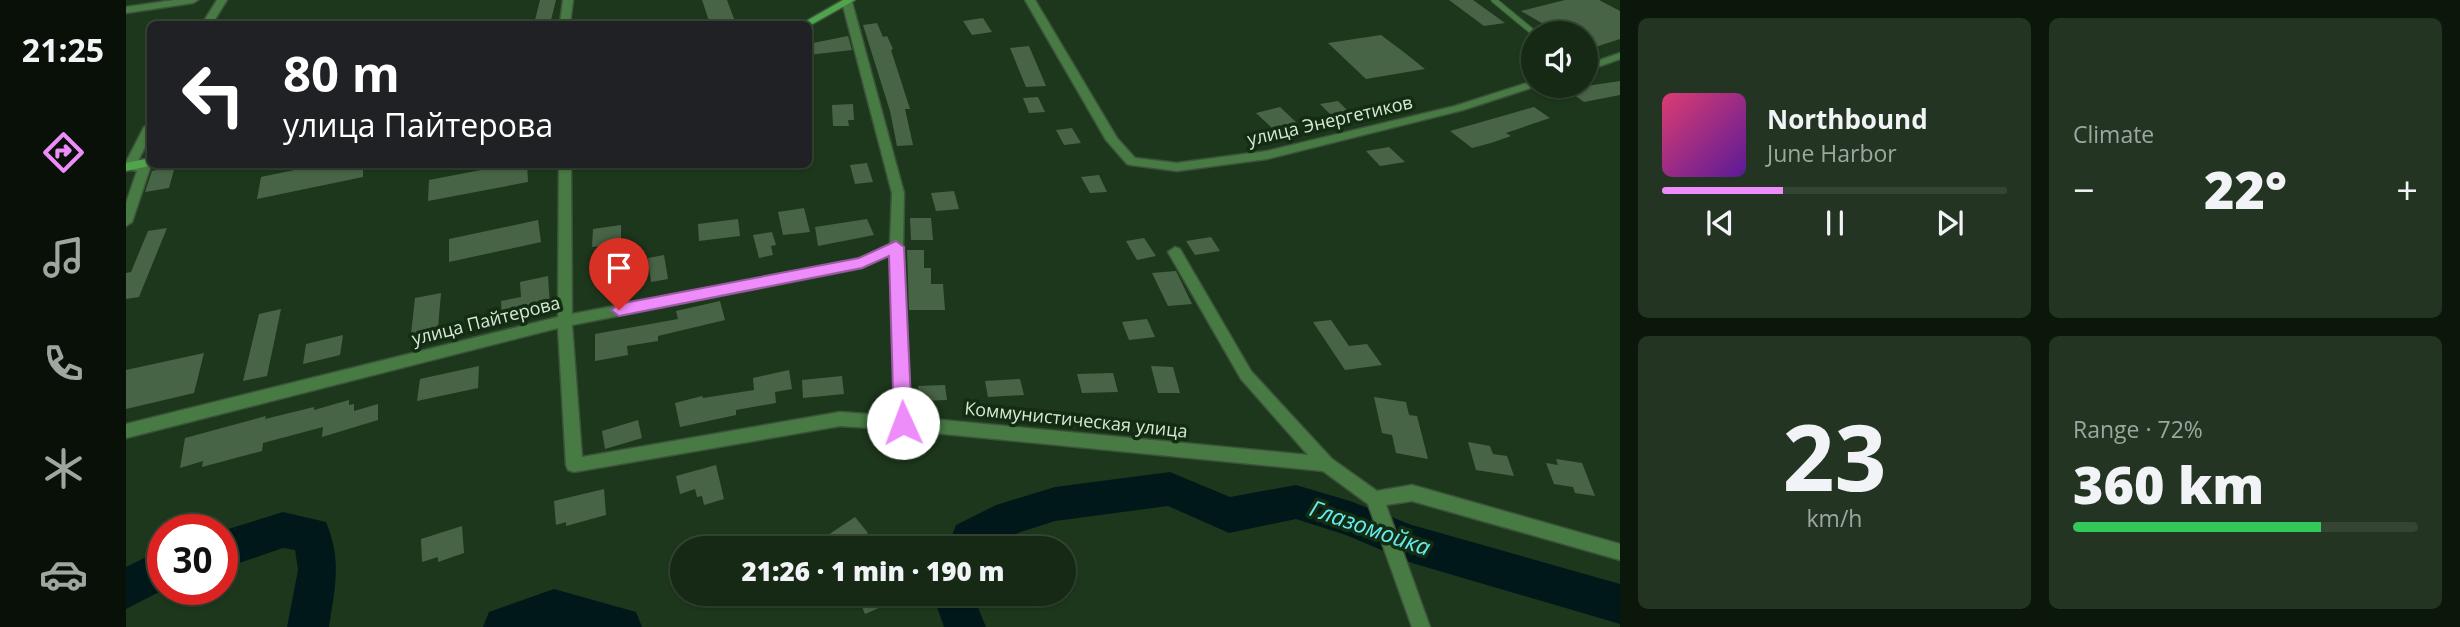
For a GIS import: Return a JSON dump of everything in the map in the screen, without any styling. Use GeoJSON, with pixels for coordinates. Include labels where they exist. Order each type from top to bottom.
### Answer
{"type":"FeatureCollection","features":[{"type":"Feature","properties":{"kind":"main road"},"geometry":{"type":"LineString","coordinates":[[811,21],[848,1]]}},
{"type":"Feature","properties":{"kind":"main road"},"geometry":{"type":"LineString","coordinates":[[128,167],[147,163]]}},
{"type":"Feature","properties":{"kind":"street"},"geometry":{"type":"LineString","coordinates":[[126,10],[191,0]]}},
{"type":"Feature","properties":{"kind":"street"},"geometry":{"type":"LineString","coordinates":[[209,21],[222,0]]}},
{"type":"Feature","properties":{"kind":"street"},"geometry":{"type":"LineString","coordinates":[[565,21],[568,0]]}},
{"type":"Feature","properties":{"kind":"street","name":"улица Энергетиков"},"geometry":{"type":"LineString","coordinates":[[1030,0],[1112,140],[1131,161],[1177,167],[1267,155],[1459,108],[1521,89]]}},
{"type":"Feature","properties":{"kind":"street"},"geometry":{"type":"LineString","coordinates":[[848,1],[898,193],[896,247],[903,423]]}},
{"type":"Feature","properties":{"kind":"street"},"geometry":{"type":"LineString","coordinates":[[1598,64],[1620,57]]}},
{"type":"Feature","properties":{"kind":"street"},"geometry":{"type":"LineString","coordinates":[[126,222],[144,168],[128,167],[147,132]]}},
{"type":"Feature","properties":{"kind":"street"},"geometry":{"type":"LineString","coordinates":[[565,168],[565,321]]}},
{"type":"Feature","properties":{"kind":"street","name":"улица Пайтерова"},"geometry":{"type":"LineString","coordinates":[[126,431],[565,321],[862,262],[896,247]]}},
{"type":"Feature","properties":{"kind":"street"},"geometry":{"type":"LineString","coordinates":[[1175,252],[1247,375],[1326,464],[1375,499],[1421,627]]}},
{"type":"Feature","properties":{"kind":"street","name":"Коммунистическая улица"},"geometry":{"type":"LineString","coordinates":[[565,321],[574,465],[840,419],[1326,464]]}},
{"type":"Feature","properties":{"kind":"street"},"geometry":{"type":"LineString","coordinates":[[1375,499],[1412,493],[1620,552]]}},
{"type":"Feature","properties":{"kind":"lane"},"geometry":{"type":"LineString","coordinates":[[1494,0],[1521,22]]}},
{"type":"Feature","properties":{"kind":"building"},"geometry":{"type":"Polygon","coordinates":[[[540,0],[556,0],[551,21],[535,21],[540,0]]]}},
{"type":"Feature","properties":{"kind":"building"},"geometry":{"type":"Polygon","coordinates":[[[702,0],[727,0],[735,21],[709,21],[702,0]]]}},
{"type":"Feature","properties":{"kind":"building"},"geometry":{"type":"Polygon","coordinates":[[[1449,0],[1473,0],[1505,23],[1484,26],[1449,0]]]}},
{"type":"Feature","properties":{"kind":"building"},"geometry":{"type":"Polygon","coordinates":[[[1565,0],[1599,0],[1620,11],[1620,39],[1598,46],[1598,21],[1538,21],[1521,11],[1565,0]]]}},
{"type":"Feature","properties":{"kind":"building"},"geometry":{"type":"Polygon","coordinates":[[[983,18],[992,32],[972,35],[963,21],[983,18]]]}},
{"type":"Feature","properties":{"kind":"building"},"geometry":{"type":"Polygon","coordinates":[[[877,23],[883,37],[887,36],[893,49],[891,50],[910,109],[905,109],[913,145],[897,146],[890,111],[863,25],[877,23]]]}},
{"type":"Feature","properties":{"kind":"building"},"geometry":{"type":"Polygon","coordinates":[[[1381,35],[1425,69],[1366,79],[1328,43],[1381,35]]]}},
{"type":"Feature","properties":{"kind":"building"},"geometry":{"type":"Polygon","coordinates":[[[848,36],[852,50],[812,55],[812,43],[848,36]]]}},
{"type":"Feature","properties":{"kind":"building"},"geometry":{"type":"Polygon","coordinates":[[[1029,46],[1046,86],[1026,87],[1010,48],[1029,46]]]}},
{"type":"Feature","properties":{"kind":"building"},"geometry":{"type":"Polygon","coordinates":[[[1620,81],[1620,95],[1584,102],[1578,98],[1598,98],[1598,84],[1620,81]]]}},
{"type":"Feature","properties":{"kind":"building"},"geometry":{"type":"Polygon","coordinates":[[[1038,97],[1045,112],[1029,113],[1023,98],[1038,97]]]}},
{"type":"Feature","properties":{"kind":"building"},"geometry":{"type":"Polygon","coordinates":[[[1338,101],[1350,113],[1332,116],[1320,104],[1338,101]]]}},
{"type":"Feature","properties":{"kind":"building"},"geometry":{"type":"Polygon","coordinates":[[[853,104],[854,120],[848,120],[849,126],[833,126],[832,105],[853,104]]]}},
{"type":"Feature","properties":{"kind":"building"},"geometry":{"type":"Polygon","coordinates":[[[1280,107],[1298,124],[1274,130],[1256,113],[1280,107]]]}},
{"type":"Feature","properties":{"kind":"building"},"geometry":{"type":"Polygon","coordinates":[[[1534,107],[1550,118],[1506,133],[1511,136],[1491,143],[1472,148],[1450,131],[1534,107]]]}},
{"type":"Feature","properties":{"kind":"building"},"geometry":{"type":"Polygon","coordinates":[[[1072,128],[1081,143],[1064,145],[1056,130],[1072,128]]]}},
{"type":"Feature","properties":{"kind":"building"},"geometry":{"type":"Polygon","coordinates":[[[1389,147],[1405,162],[1380,166],[1366,151],[1389,147]]]}},
{"type":"Feature","properties":{"kind":"building"},"geometry":{"type":"Polygon","coordinates":[[[867,163],[873,182],[855,184],[850,165],[867,163]]]}},
{"type":"Feature","properties":{"kind":"building"},"geometry":{"type":"Polygon","coordinates":[[[174,168],[169,188],[145,192],[152,171],[174,168]]]}},
{"type":"Feature","properties":{"kind":"building"},"geometry":{"type":"Polygon","coordinates":[[[304,168],[363,168],[363,177],[257,199],[261,177],[304,168]]]}},
{"type":"Feature","properties":{"kind":"building"},"geometry":{"type":"Polygon","coordinates":[[[491,168],[527,168],[528,182],[428,201],[429,180],[491,168]]]}},
{"type":"Feature","properties":{"kind":"building"},"geometry":{"type":"Polygon","coordinates":[[[1099,175],[1107,192],[1090,193],[1081,177],[1099,175]]]}},
{"type":"Feature","properties":{"kind":"building"},"geometry":{"type":"Polygon","coordinates":[[[954,191],[959,209],[936,211],[931,193],[954,191]]]}},
{"type":"Feature","properties":{"kind":"building"},"geometry":{"type":"Polygon","coordinates":[[[804,208],[810,232],[783,235],[778,212],[804,208]]]}},
{"type":"Feature","properties":{"kind":"building"},"geometry":{"type":"Polygon","coordinates":[[[910,218],[931,218],[933,240],[911,240],[910,218]]]}},
{"type":"Feature","properties":{"kind":"building"},"geometry":{"type":"Polygon","coordinates":[[[738,219],[740,236],[699,241],[698,224],[738,219]]]}},
{"type":"Feature","properties":{"kind":"building"},"geometry":{"type":"Polygon","coordinates":[[[867,219],[874,235],[818,246],[815,227],[867,219]]]}},
{"type":"Feature","properties":{"kind":"building"},"geometry":{"type":"Polygon","coordinates":[[[538,220],[541,242],[449,262],[449,239],[538,220]]]}},
{"type":"Feature","properties":{"kind":"building"},"geometry":{"type":"Polygon","coordinates":[[[621,225],[621,244],[616,245],[616,252],[600,254],[601,246],[592,247],[593,229],[621,225]]]}},
{"type":"Feature","properties":{"kind":"building"},"geometry":{"type":"Polygon","coordinates":[[[167,228],[139,297],[126,299],[126,273],[131,272],[148,231],[167,228]]]}},
{"type":"Feature","properties":{"kind":"building"},"geometry":{"type":"Polygon","coordinates":[[[772,232],[776,245],[771,246],[773,255],[759,258],[753,235],[772,232]]]}},
{"type":"Feature","properties":{"kind":"building"},"geometry":{"type":"Polygon","coordinates":[[[1211,237],[1220,251],[1195,255],[1186,241],[1211,237]]]}},
{"type":"Feature","properties":{"kind":"building"},"geometry":{"type":"Polygon","coordinates":[[[1144,238],[1156,256],[1137,260],[1126,241],[1144,238]]]}},
{"type":"Feature","properties":{"kind":"building"},"geometry":{"type":"Polygon","coordinates":[[[907,250],[924,250],[924,268],[931,268],[931,284],[943,284],[945,310],[909,310],[907,250]]]}},
{"type":"Feature","properties":{"kind":"building"},"geometry":{"type":"Polygon","coordinates":[[[664,255],[668,279],[651,282],[648,258],[664,255]]]}},
{"type":"Feature","properties":{"kind":"building"},"geometry":{"type":"Polygon","coordinates":[[[1176,271],[1192,304],[1168,306],[1152,273],[1176,271]]]}},
{"type":"Feature","properties":{"kind":"building"},"geometry":{"type":"Polygon","coordinates":[[[548,276],[550,306],[502,317],[501,301],[521,297],[520,282],[548,276]]]}},
{"type":"Feature","properties":{"kind":"building"},"geometry":{"type":"Polygon","coordinates":[[[441,293],[438,328],[411,334],[415,298],[441,293]]]}},
{"type":"Feature","properties":{"kind":"building"},"geometry":{"type":"Polygon","coordinates":[[[720,301],[725,320],[658,336],[658,341],[627,346],[628,355],[595,361],[595,334],[678,319],[676,311],[720,301]]]}},
{"type":"Feature","properties":{"kind":"building"},"geometry":{"type":"Polygon","coordinates":[[[281,309],[267,376],[243,381],[259,314],[281,309]]]}},
{"type":"Feature","properties":{"kind":"building"},"geometry":{"type":"Polygon","coordinates":[[[1147,319],[1155,337],[1129,340],[1122,322],[1147,319]]]}},
{"type":"Feature","properties":{"kind":"building"},"geometry":{"type":"Polygon","coordinates":[[[1331,320],[1349,346],[1367,344],[1382,365],[1345,370],[1313,322],[1331,320]]]}},
{"type":"Feature","properties":{"kind":"building"},"geometry":{"type":"Polygon","coordinates":[[[343,335],[340,355],[303,364],[306,344],[343,335]]]}},
{"type":"Feature","properties":{"kind":"building"},"geometry":{"type":"Polygon","coordinates":[[[204,353],[194,393],[126,409],[126,370],[204,353]]]}},
{"type":"Feature","properties":{"kind":"building"},"geometry":{"type":"Polygon","coordinates":[[[479,366],[478,388],[417,401],[420,379],[479,366]]]}},
{"type":"Feature","properties":{"kind":"building"},"geometry":{"type":"Polygon","coordinates":[[[1151,366],[1173,367],[1180,393],[1158,393],[1151,366]]]}},
{"type":"Feature","properties":{"kind":"building"},"geometry":{"type":"Polygon","coordinates":[[[789,370],[792,389],[775,392],[776,403],[736,410],[736,415],[680,427],[675,403],[702,396],[703,398],[754,390],[753,378],[789,370]]]}},
{"type":"Feature","properties":{"kind":"building"},"geometry":{"type":"Polygon","coordinates":[[[1113,373],[1118,392],[1082,393],[1077,374],[1113,373]]]}},
{"type":"Feature","properties":{"kind":"building"},"geometry":{"type":"Polygon","coordinates":[[[842,376],[844,394],[803,398],[802,380],[842,376]]]}},
{"type":"Feature","properties":{"kind":"building"},"geometry":{"type":"Polygon","coordinates":[[[1020,379],[1024,395],[988,397],[985,381],[1020,379]]]}},
{"type":"Feature","properties":{"kind":"building"},"geometry":{"type":"Polygon","coordinates":[[[945,385],[947,400],[920,401],[918,386],[945,385]]]}},
{"type":"Feature","properties":{"kind":"building"},"geometry":{"type":"Polygon","coordinates":[[[1374,397],[1406,402],[1409,415],[1417,416],[1428,459],[1396,453],[1392,435],[1382,433],[1374,397]]]}},
{"type":"Feature","properties":{"kind":"building"},"geometry":{"type":"Polygon","coordinates":[[[349,400],[349,405],[354,404],[354,411],[378,404],[378,420],[322,437],[323,427],[263,443],[262,451],[202,467],[203,461],[180,468],[185,438],[266,416],[265,419],[314,407],[314,410],[349,400]]]}},
{"type":"Feature","properties":{"kind":"building"},"geometry":{"type":"Polygon","coordinates":[[[638,420],[642,438],[605,449],[602,431],[638,420]]]}},
{"type":"Feature","properties":{"kind":"building"},"geometry":{"type":"Polygon","coordinates":[[[1468,442],[1490,446],[1493,454],[1507,456],[1514,476],[1476,470],[1468,442]]]}},
{"type":"Feature","properties":{"kind":"building"},"geometry":{"type":"Polygon","coordinates":[[[1556,459],[1582,463],[1595,496],[1575,493],[1573,487],[1554,484],[1546,463],[1558,465],[1556,459]]]}},
{"type":"Feature","properties":{"kind":"building"},"geometry":{"type":"Polygon","coordinates":[[[716,465],[724,499],[704,505],[702,496],[697,497],[695,489],[680,494],[676,476],[716,465]]]}},
{"type":"Feature","properties":{"kind":"building"},"geometry":{"type":"Polygon","coordinates":[[[604,489],[606,515],[566,526],[566,522],[556,525],[554,501],[604,489]]]}},
{"type":"Feature","properties":{"kind":"building"},"geometry":{"type":"Polygon","coordinates":[[[855,517],[868,533],[864,536],[826,536],[855,517]]]}},
{"type":"Feature","properties":{"kind":"building"},"geometry":{"type":"Polygon","coordinates":[[[462,526],[464,553],[438,562],[438,557],[422,562],[421,539],[462,526]]]}},
{"type":"Feature","properties":{"kind":"building"},"geometry":{"type":"Polygon","coordinates":[[[862,606],[883,606],[865,614],[862,606]]]}},
{"type":"Feature","properties":{"kind":"waterway","name":"Глазомойка"},"geometry":{"type":"LineString","coordinates":[[974,536],[1009,518],[1055,504],[1170,489],[1229,515],[1296,502],[1350,519],[1412,544],[1620,604]]}},
{"type":"Feature","properties":{"kind":"waterway","name":"Глазомойка"},"geometry":{"type":"LineString","coordinates":[[238,545],[283,530],[312,535],[318,570],[308,627]]}},
{"type":"Feature","properties":{"kind":"waterway","name":"Глазомойка"},"geometry":{"type":"LineString","coordinates":[[126,589],[147,577]]}},
{"type":"Feature","properties":{"kind":"waterway","name":"Глазомойка"},"geometry":{"type":"LineString","coordinates":[[957,606],[965,627]]}},
{"type":"Feature","properties":{"kind":"waterway","name":"Глазомойка"},"geometry":{"type":"LineString","coordinates":[[504,627],[554,610],[621,627]]}},
{"type":"Feature","properties":{"kind":"route"},"geometry":{"type":"LineString","coordinates":[[619,310],[862,262],[896,247],[903,423]]}}]}
